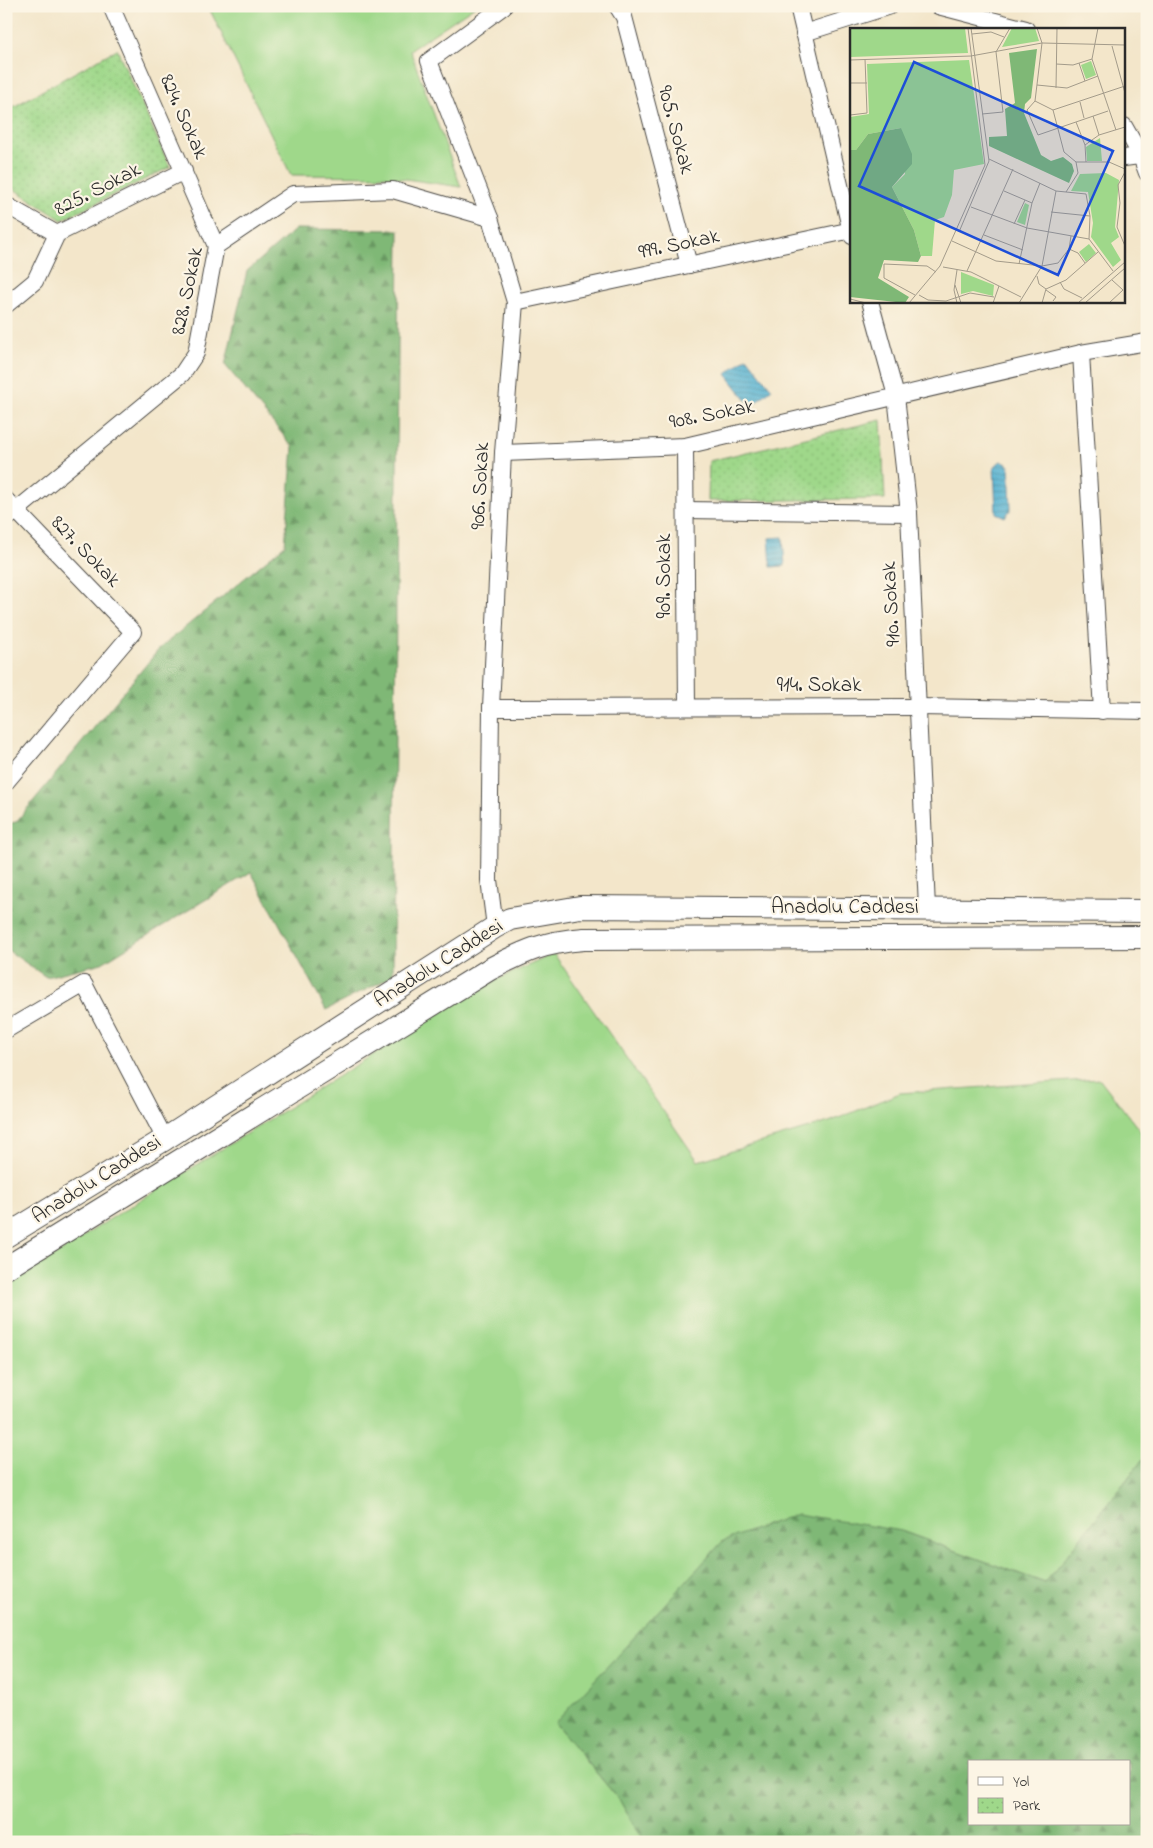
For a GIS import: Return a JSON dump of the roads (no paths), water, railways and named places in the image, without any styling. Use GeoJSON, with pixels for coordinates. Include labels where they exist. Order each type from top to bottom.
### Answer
{"type":"FeatureCollection","features":[{"type":"Feature","properties":{"kind":"main road","name":"Anadolu Caddesi"},"geometry":{"type":"LineString","coordinates":[[6,1236],[165,1138],[510,919],[580,907],[1147,911]]}},
{"type":"Feature","properties":{"kind":"main road","name":"Anadolu Caddesi"},"geometry":{"type":"LineString","coordinates":[[6,1268],[490,969],[529,950],[555,941],[594,939],[1147,937]]}},
{"type":"Feature","properties":{"kind":"street","name":"824. Sokak"},"geometry":{"type":"LineString","coordinates":[[111,6],[216,246]]}},
{"type":"Feature","properties":{"kind":"street","name":"906. Sokak"},"geometry":{"type":"LineString","coordinates":[[495,927],[489,880],[491,708],[503,453],[514,302],[490,218],[429,61],[504,6]]}},
{"type":"Feature","properties":{"kind":"street","name":"905. Sokak"},"geometry":{"type":"LineString","coordinates":[[617,6],[624,17],[689,265]]}},
{"type":"Feature","properties":{"kind":"street"},"geometry":{"type":"LineString","coordinates":[[798,6],[850,228]]}},
{"type":"Feature","properties":{"kind":"street"},"geometry":{"type":"LineString","coordinates":[[804,34],[890,6]]}},
{"type":"Feature","properties":{"kind":"street"},"geometry":{"type":"LineString","coordinates":[[938,6],[1022,28]]}},
{"type":"Feature","properties":{"kind":"street"},"geometry":{"type":"LineString","coordinates":[[1126,131],[1147,173]]}},
{"type":"Feature","properties":{"kind":"street","name":"825. Sokak"},"geometry":{"type":"LineString","coordinates":[[6,305],[36,281],[57,234],[184,172]]}},
{"type":"Feature","properties":{"kind":"street","name":"828. Sokak"},"geometry":{"type":"LineString","coordinates":[[10,510],[182,374],[196,353],[216,246],[293,194],[393,190],[490,218]]}},
{"type":"Feature","properties":{"kind":"street"},"geometry":{"type":"LineString","coordinates":[[6,205],[57,234]]}},
{"type":"Feature","properties":{"kind":"street","name":"999. Sokak"},"geometry":{"type":"LineString","coordinates":[[514,302],[850,232]]}},
{"type":"Feature","properties":{"kind":"street","name":"910. Sokak"},"geometry":{"type":"LineString","coordinates":[[870,302],[896,396],[909,513],[927,908]]}},
{"type":"Feature","properties":{"kind":"street","name":"908. Sokak"},"geometry":{"type":"LineString","coordinates":[[503,453],[685,446],[1081,353],[1147,342]]}},
{"type":"Feature","properties":{"kind":"street"},"geometry":{"type":"LineString","coordinates":[[1081,353],[1102,711]]}},
{"type":"Feature","properties":{"kind":"street","name":"909. Sokak"},"geometry":{"type":"LineString","coordinates":[[685,446],[687,707]]}},
{"type":"Feature","properties":{"kind":"street","name":"827. Sokak"},"geometry":{"type":"LineString","coordinates":[[6,782],[133,632],[10,510]]}},
{"type":"Feature","properties":{"kind":"street"},"geometry":{"type":"LineString","coordinates":[[686,510],[909,513]]}},
{"type":"Feature","properties":{"kind":"street","name":"914. Sokak"},"geometry":{"type":"LineString","coordinates":[[491,708],[918,707],[1147,712]]}},
{"type":"Feature","properties":{"kind":"street"},"geometry":{"type":"LineString","coordinates":[[6,1030],[84,984],[165,1138]]}},
{"type":"Feature","properties":{"kind":"water"},"geometry":{"type":"Polygon","coordinates":[[[747,357],[772,389],[751,406],[726,374],[747,357]]]}},
{"type":"Feature","properties":{"kind":"water"},"geometry":{"type":"Polygon","coordinates":[[[1001,461],[1009,465],[1011,509],[1005,517],[996,513],[994,466],[1001,461]]]}},
{"type":"Feature","properties":{"kind":"water"},"geometry":{"type":"Polygon","coordinates":[[[783,537],[785,566],[771,567],[769,538],[783,537]]]}}]}
